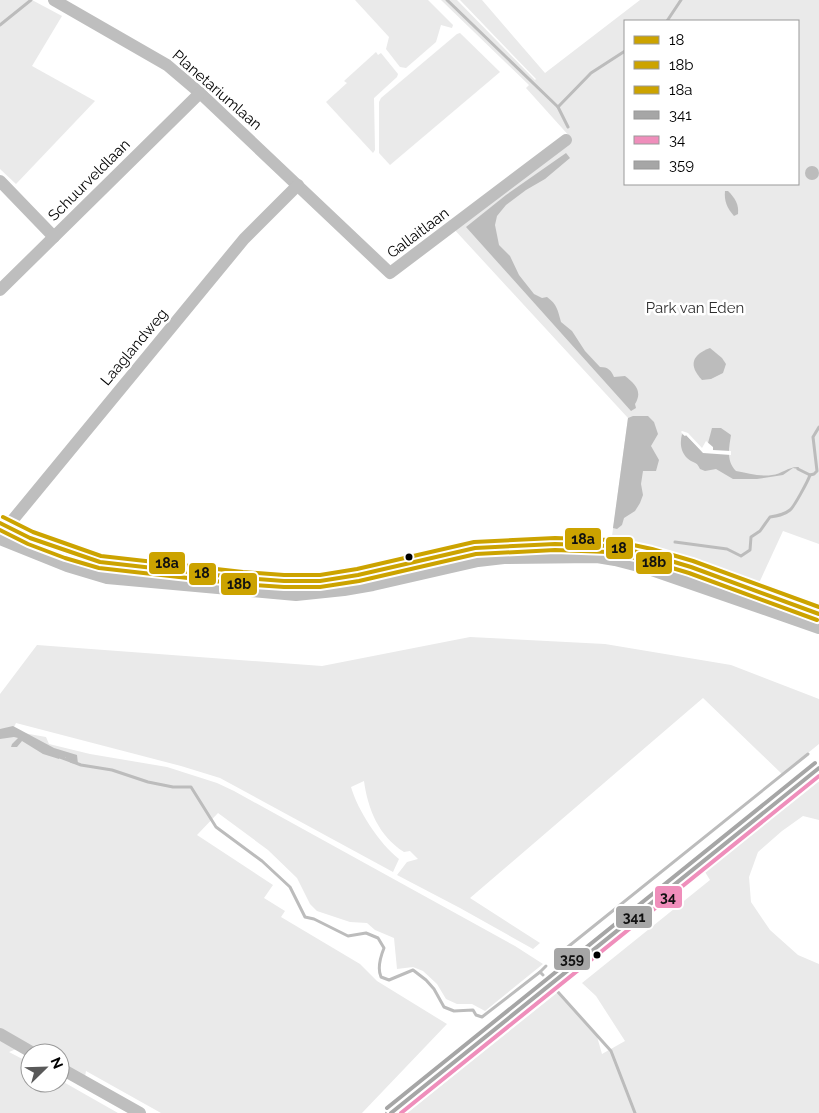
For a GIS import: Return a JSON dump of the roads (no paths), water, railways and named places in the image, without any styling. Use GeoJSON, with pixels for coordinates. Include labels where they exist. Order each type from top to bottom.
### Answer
{"type":"FeatureCollection","features":[{"type":"Feature","properties":{"kind":"street","name":"Planetariumlaan"},"geometry":{"type":"LineString","coordinates":[[54,0],[168,65],[298,185]]}},
{"type":"Feature","properties":{"kind":"street","name":"Schuurveldlaan"},"geometry":{"type":"LineString","coordinates":[[0,290],[200,93]]}},
{"type":"Feature","properties":{"kind":"street","name":"Gallaitlaan"},"geometry":{"type":"LineString","coordinates":[[298,185],[390,273],[566,140]]}},
{"type":"Feature","properties":{"kind":"street"},"geometry":{"type":"LineString","coordinates":[[0,181],[54,237]]}},
{"type":"Feature","properties":{"kind":"street","name":"Laaglandweg"},"geometry":{"type":"LineString","coordinates":[[2,528],[244,239],[298,185]]}},
{"type":"Feature","properties":{"kind":"street"},"geometry":{"type":"LineString","coordinates":[[2,528],[44,550],[67,566],[107,578],[296,595],[373,585],[478,561],[504,558],[597,557],[646,568],[819,628]]}},
{"type":"Feature","properties":{"kind":"street"},"geometry":{"type":"LineString","coordinates":[[0,539],[44,550],[68,552],[100,562],[284,581],[320,580],[358,575],[475,548],[555,544],[609,546],[651,555],[691,567],[819,614]]}},
{"type":"Feature","properties":{"kind":"street"},"geometry":{"type":"LineString","coordinates":[[390,1113],[550,987],[819,768]]}},
{"type":"Feature","properties":{"kind":"street"},"geometry":{"type":"LineString","coordinates":[[0,1034],[20,1046]]}},
{"type":"Feature","properties":{"kind":"street"},"geometry":{"type":"LineString","coordinates":[[70,1074],[140,1113]]}},
{"type":"Feature","properties":{"kind":"waterway"},"geometry":{"type":"LineString","coordinates":[[0,25],[31,0]]}},
{"type":"Feature","properties":{"kind":"waterway"},"geometry":{"type":"LineString","coordinates":[[447,0],[558,107],[568,127]]}},
{"type":"Feature","properties":{"kind":"waterway"},"geometry":{"type":"LineString","coordinates":[[668,20],[681,0]]}},
{"type":"Feature","properties":{"kind":"waterway"},"geometry":{"type":"LineString","coordinates":[[558,107],[591,73],[624,52]]}},
{"type":"Feature","properties":{"kind":"waterway"},"geometry":{"type":"LineString","coordinates":[[798,469],[810,475],[817,471],[813,437],[819,427]]}},
{"type":"Feature","properties":{"kind":"waterway"},"geometry":{"type":"LineString","coordinates":[[675,542],[727,549],[741,556],[750,550],[751,537],[760,531],[770,517],[788,512],[792,508],[810,475]]}},
{"type":"Feature","properties":{"kind":"waterway"},"geometry":{"type":"LineString","coordinates":[[559,954],[808,754]]}},
{"type":"Feature","properties":{"kind":"waterway"},"geometry":{"type":"LineString","coordinates":[[60,757],[81,765],[112,770],[148,782],[173,787],[191,787],[216,827],[262,861],[290,887],[305,917],[314,919],[348,936],[366,933],[378,938],[384,948],[379,970],[381,977],[389,980],[413,970],[434,989],[444,1007],[454,1011],[473,1010],[476,1015],[482,1017],[540,972],[543,975]]}},
{"type":"Feature","properties":{"kind":"waterway"},"geometry":{"type":"LineString","coordinates":[[540,972],[546,966]]}},
{"type":"Feature","properties":{"kind":"waterway"},"geometry":{"type":"LineString","coordinates":[[558,992],[611,1051],[635,1113]]}},
{"type":"Feature","properties":{"kind":"park label","name":"Park van Eden"},"geometry":{"type":"Point","coordinates":[695,308]}}]}
